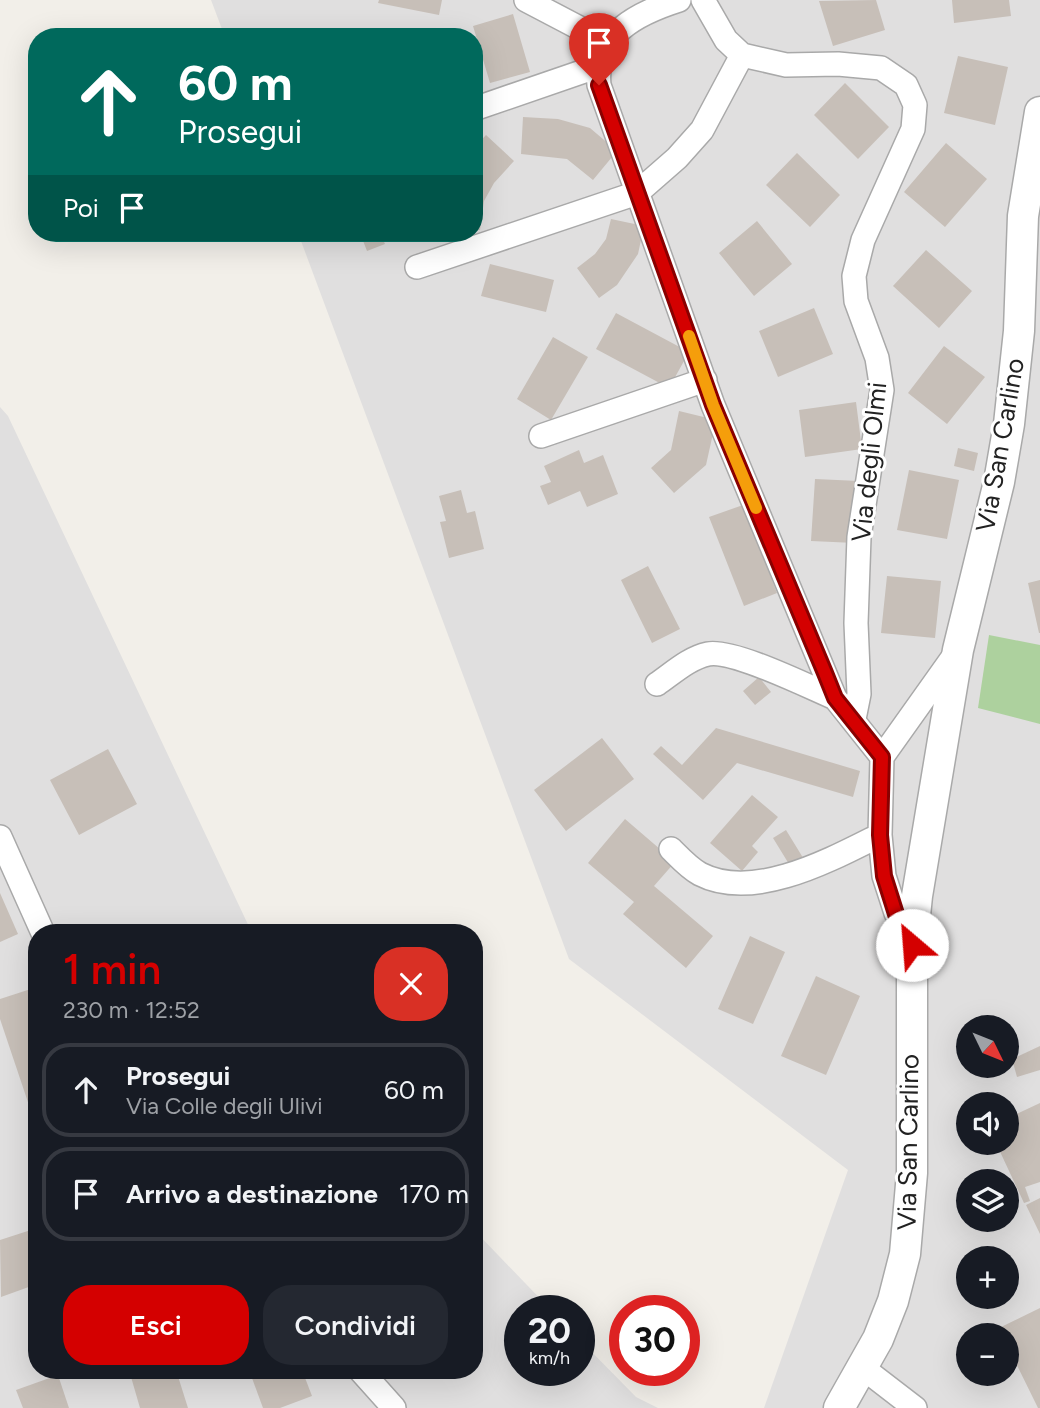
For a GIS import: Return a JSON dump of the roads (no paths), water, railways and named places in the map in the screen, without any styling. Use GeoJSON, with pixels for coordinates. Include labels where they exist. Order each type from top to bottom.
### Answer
{"type":"FeatureCollection","features":[{"type":"Feature","properties":{"kind":"street"},"geometry":{"type":"LineString","coordinates":[[526,0],[608,43]]}},
{"type":"Feature","properties":{"kind":"street"},"geometry":{"type":"LineString","coordinates":[[680,0],[635,17],[608,43],[598,66],[601,93],[705,380],[835,698],[882,757]]}},
{"type":"Feature","properties":{"kind":"street"},"geometry":{"type":"LineString","coordinates":[[417,267],[637,193],[677,158],[702,130],[742,55],[726,40],[703,0]]}},
{"type":"Feature","properties":{"kind":"street","name":"Via degli Olmi"},"geometry":{"type":"LineString","coordinates":[[742,55],[786,65],[838,64],[881,68],[906,85],[915,105],[913,130],[863,240],[853,276],[856,301],[882,379],[859,537],[856,623],[859,694],[854,719]]}},
{"type":"Feature","properties":{"kind":"street"},"geometry":{"type":"LineString","coordinates":[[483,106],[598,66]]}},
{"type":"Feature","properties":{"kind":"street","name":"Via San Carlino"},"geometry":{"type":"LineString","coordinates":[[839,1408],[863,1368],[893,1301],[906,1241],[912,1173],[912,945],[958,650],[999,482],[1009,424],[1019,331],[1023,216],[1040,112]]}},
{"type":"Feature","properties":{"kind":"street"},"geometry":{"type":"LineString","coordinates":[[541,436],[705,380]]}},
{"type":"Feature","properties":{"kind":"street","name":"Via San Carlino"},"geometry":{"type":"LineString","coordinates":[[912,945],[888,892],[880,835],[882,757],[958,650]]}},
{"type":"Feature","properties":{"kind":"street"},"geometry":{"type":"LineString","coordinates":[[657,684],[691,661],[710,653],[738,658],[835,698]]}},
{"type":"Feature","properties":{"kind":"street"},"geometry":{"type":"LineString","coordinates":[[671,849],[690,867],[712,878],[753,881],[817,865],[880,835]]}},
{"type":"Feature","properties":{"kind":"street"},"geometry":{"type":"LineString","coordinates":[[0,837],[39,924]]}},
{"type":"Feature","properties":{"kind":"street"},"geometry":{"type":"LineString","coordinates":[[863,1368],[915,1408]]}},
{"type":"Feature","properties":{"kind":"street"},"geometry":{"type":"LineString","coordinates":[[368,1379],[394,1408]]}}]}
